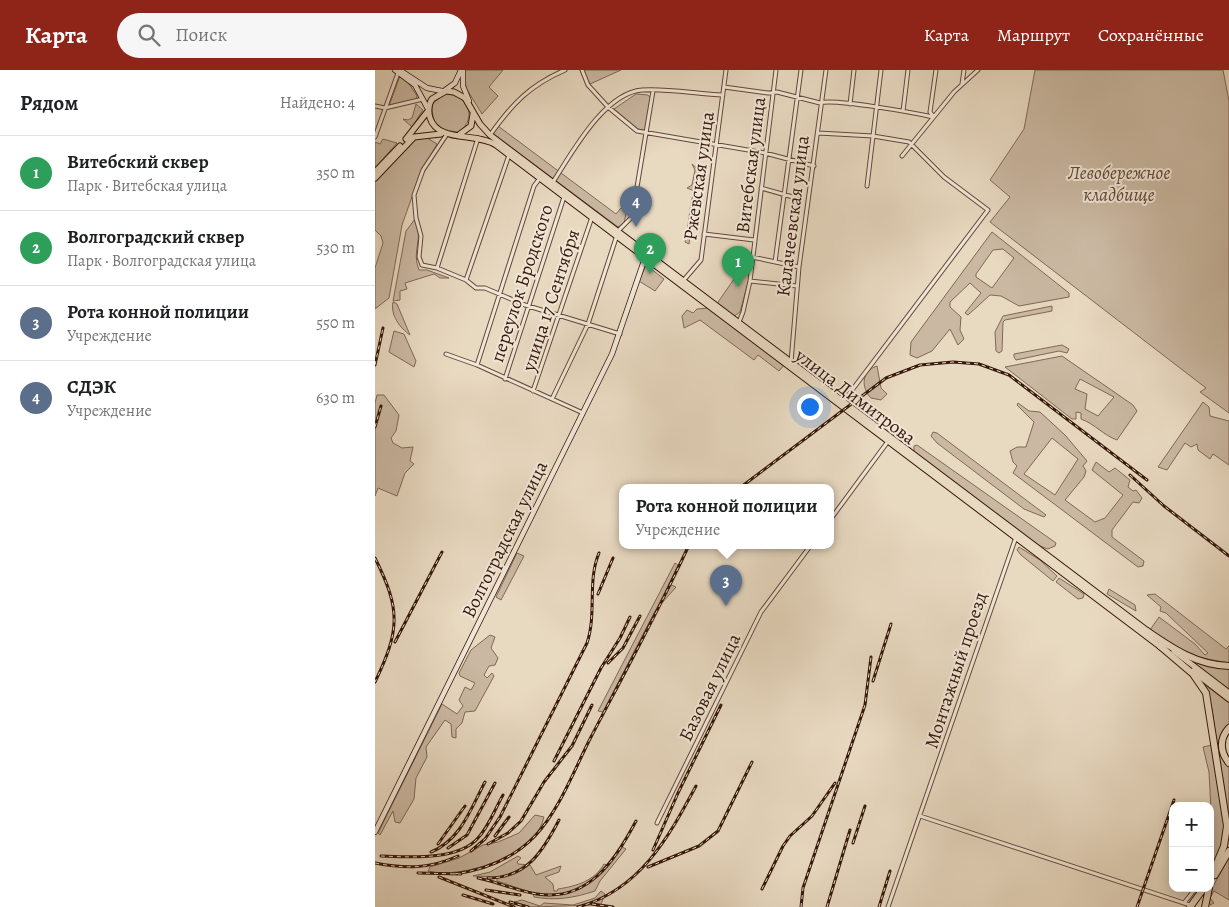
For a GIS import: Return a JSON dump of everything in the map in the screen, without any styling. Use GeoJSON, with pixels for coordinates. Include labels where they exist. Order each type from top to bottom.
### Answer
{"type":"FeatureCollection","features":[{"type":"Feature","properties":{"kind":"highway"},"geometry":{"type":"LineString","coordinates":[[1147,631],[1191,658],[1205,663],[1229,666]]}},
{"type":"Feature","properties":{"kind":"highway"},"geometry":{"type":"LineString","coordinates":[[1160,646],[1193,674],[1201,684],[1208,701],[1227,826],[1224,846],[1214,873]]}},
{"type":"Feature","properties":{"kind":"highway"},"geometry":{"type":"LineString","coordinates":[[1229,728],[1223,737],[1221,747],[1229,763]]}},
{"type":"Feature","properties":{"kind":"highway"},"geometry":{"type":"LineString","coordinates":[[1214,874],[1229,841]]}},
{"type":"Feature","properties":{"kind":"highway"},"geometry":{"type":"LineString","coordinates":[[1214,875],[1229,845]]}},
{"type":"Feature","properties":{"kind":"highway"},"geometry":{"type":"LineString","coordinates":[[1214,876],[1229,851]]}},
{"type":"Feature","properties":{"kind":"highway"},"geometry":{"type":"LineString","coordinates":[[1189,905],[1200,892]]}},
{"type":"Feature","properties":{"kind":"highway"},"geometry":{"type":"LineString","coordinates":[[1205,906],[1208,892]]}},
{"type":"Feature","properties":{"kind":"highway"},"geometry":{"type":"LineString","coordinates":[[1189,905],[1200,900],[1205,906]]}},
{"type":"Feature","properties":{"kind":"main road"},"geometry":{"type":"LineString","coordinates":[[375,172],[416,128],[428,110],[431,99],[455,83],[462,70]]}},
{"type":"Feature","properties":{"kind":"main road"},"geometry":{"type":"LineString","coordinates":[[456,135],[469,128],[473,120],[463,86],[462,70]]}},
{"type":"Feature","properties":{"kind":"main road"},"geometry":{"type":"LineString","coordinates":[[398,71],[415,85],[435,128],[447,134]]}},
{"type":"Feature","properties":{"kind":"main road","name":"улица Димитрова"},"geometry":{"type":"LineString","coordinates":[[398,71],[427,88],[459,94],[490,135],[646,255],[739,322],[790,364],[890,439]]}},
{"type":"Feature","properties":{"kind":"main road","name":"улица Димитрова"},"geometry":{"type":"LineString","coordinates":[[375,178],[414,137],[447,134],[478,138],[492,142],[592,217],[617,233]]}},
{"type":"Feature","properties":{"kind":"main road","name":"Волгоградская улица"},"geometry":{"type":"LineString","coordinates":[[375,832],[583,413],[620,334],[646,255]]}},
{"type":"Feature","properties":{"kind":"main road","name":"улица Димитрова"},"geometry":{"type":"LineString","coordinates":[[682,281],[1229,693]]}},
{"type":"Feature","properties":{"kind":"main road","name":"улица Димитрова"},"geometry":{"type":"LineString","coordinates":[[1017,535],[1229,699]]}},
{"type":"Feature","properties":{"kind":"street"},"geometry":{"type":"LineString","coordinates":[[490,135],[522,96],[541,80],[565,70]]}},
{"type":"Feature","properties":{"kind":"street"},"geometry":{"type":"LineString","coordinates":[[582,70],[588,85],[608,107],[637,131],[765,153],[814,166]]}},
{"type":"Feature","properties":{"kind":"street","name":"Ржевская улица"},"geometry":{"type":"LineString","coordinates":[[682,281],[701,260],[725,70]]}},
{"type":"Feature","properties":{"kind":"street","name":"Витебская улица"},"geometry":{"type":"LineString","coordinates":[[739,322],[750,281],[777,70]]}},
{"type":"Feature","properties":{"kind":"street"},"geometry":{"type":"LineString","coordinates":[[775,262],[801,70]]}},
{"type":"Feature","properties":{"kind":"street","name":"Калачеевская улица"},"geometry":{"type":"LineString","coordinates":[[790,364],[799,267],[826,70]]}},
{"type":"Feature","properties":{"kind":"street"},"geometry":{"type":"LineString","coordinates":[[850,104],[854,70]]}},
{"type":"Feature","properties":{"kind":"street"},"geometry":{"type":"LineString","coordinates":[[867,186],[881,70]]}},
{"type":"Feature","properties":{"kind":"street"},"geometry":{"type":"LineString","coordinates":[[903,111],[909,70]]}},
{"type":"Feature","properties":{"kind":"street"},"geometry":{"type":"LineString","coordinates":[[933,116],[930,112],[936,70]]}},
{"type":"Feature","properties":{"kind":"street"},"geometry":{"type":"LineString","coordinates":[[962,85],[964,70]]}},
{"type":"Feature","properties":{"kind":"street"},"geometry":{"type":"LineString","coordinates":[[902,156],[933,116],[978,70]]}},
{"type":"Feature","properties":{"kind":"street"},"geometry":{"type":"LineString","coordinates":[[375,136],[398,71]]}},
{"type":"Feature","properties":{"kind":"street"},"geometry":{"type":"LineString","coordinates":[[724,87],[933,116]]}},
{"type":"Feature","properties":{"kind":"street"},"geometry":{"type":"LineString","coordinates":[[553,182],[576,146],[612,102],[640,90],[723,95]]}},
{"type":"Feature","properties":{"kind":"street"},"geometry":{"type":"LineString","coordinates":[[552,399],[588,324],[617,233],[632,218],[653,91]]}},
{"type":"Feature","properties":{"kind":"street"},"geometry":{"type":"LineString","coordinates":[[375,106],[385,108],[423,99]]}},
{"type":"Feature","properties":{"kind":"street"},"geometry":{"type":"LineString","coordinates":[[818,133],[873,136],[905,141],[911,144],[944,177],[988,210],[843,402]]}},
{"type":"Feature","properties":{"kind":"street"},"geometry":{"type":"LineString","coordinates":[[447,134],[423,170],[414,195],[416,218],[421,236],[420,261],[424,266],[437,268],[467,280],[475,288],[485,288],[529,305],[620,334]]}},
{"type":"Feature","properties":{"kind":"street"},"geometry":{"type":"LineString","coordinates":[[437,268],[478,138]]}},
{"type":"Feature","properties":{"kind":"street"},"geometry":{"type":"LineString","coordinates":[[467,280],[509,154]]}},
{"type":"Feature","properties":{"kind":"street"},"geometry":{"type":"LineString","coordinates":[[477,366],[534,186],[540,178]]}},
{"type":"Feature","properties":{"kind":"street"},"geometry":{"type":"LineString","coordinates":[[761,188],[799,199]]}},
{"type":"Feature","properties":{"kind":"street","name":"переулок Бродского"},"geometry":{"type":"LineString","coordinates":[[505,379],[565,196]]}},
{"type":"Feature","properties":{"kind":"street","name":"улица 17 Сентября"},"geometry":{"type":"LineString","coordinates":[[533,391],[592,217]]}},
{"type":"Feature","properties":{"kind":"street"},"geometry":{"type":"LineString","coordinates":[[704,234],[754,240]]}},
{"type":"Feature","properties":{"kind":"street"},"geometry":{"type":"LineString","coordinates":[[752,257],[799,267]]}},
{"type":"Feature","properties":{"kind":"street"},"geometry":{"type":"LineString","coordinates":[[750,281],[797,286]]}},
{"type":"Feature","properties":{"kind":"street"},"geometry":{"type":"LineString","coordinates":[[446,354],[583,413]]}},
{"type":"Feature","properties":{"kind":"street"},"geometry":{"type":"LineString","coordinates":[[834,515],[890,439]]}},
{"type":"Feature","properties":{"kind":"street","name":"Монтажный проезд"},"geometry":{"type":"LineString","coordinates":[[888,907],[1004,566],[1017,535]]}},
{"type":"Feature","properties":{"kind":"street","name":"Базовая улица"},"geometry":{"type":"LineString","coordinates":[[657,823],[761,612],[808,549]]}},
{"type":"Feature","properties":{"kind":"street"},"geometry":{"type":"LineString","coordinates":[[920,816],[1189,905],[1194,892]]}},
{"type":"Feature","properties":{"kind":"green space"},"geometry":{"type":"Polygon","coordinates":[[[464,70],[503,70],[489,87],[498,96],[482,114],[466,88],[464,70]]]}},
{"type":"Feature","properties":{"kind":"green space"},"geometry":{"type":"Polygon","coordinates":[[[580,70],[621,70],[586,84],[580,70]]]}},
{"type":"Feature","properties":{"kind":"green space","name":"Левобережное кладбище"},"geometry":{"type":"Polygon","coordinates":[[[1035,70],[1223,70],[1229,101],[1229,413],[1200,392],[1206,388],[990,222],[1010,197],[990,180],[1024,129],[1035,70]]]}},
{"type":"Feature","properties":{"kind":"green space"},"geometry":{"type":"Polygon","coordinates":[[[400,76],[408,82],[417,96],[416,100],[389,106],[400,76]]]}},
{"type":"Feature","properties":{"kind":"green space"},"geometry":{"type":"Polygon","coordinates":[[[445,94],[460,98],[468,108],[468,120],[459,132],[441,128],[433,117],[432,104],[445,94]]]}},
{"type":"Feature","properties":{"kind":"green space"},"geometry":{"type":"Polygon","coordinates":[[[636,94],[648,95],[652,100],[647,131],[638,129],[614,109],[636,94]]]}},
{"type":"Feature","properties":{"kind":"green space"},"geometry":{"type":"Polygon","coordinates":[[[416,104],[423,110],[412,127],[403,119],[408,120],[412,118],[416,104]]]}},
{"type":"Feature","properties":{"kind":"green space"},"geometry":{"type":"Polygon","coordinates":[[[498,126],[616,214],[621,208],[627,210],[624,223],[618,227],[492,133],[498,126]]]}},
{"type":"Feature","properties":{"kind":"green space"},"geometry":{"type":"Polygon","coordinates":[[[424,136],[437,144],[420,174],[402,225],[389,298],[375,309],[375,268],[383,243],[381,236],[375,230],[375,181],[412,140],[424,136]]]}},
{"type":"Feature","properties":{"kind":"green space"},"geometry":{"type":"Polygon","coordinates":[[[383,139],[397,143],[375,168],[375,142],[380,144],[383,139]]]}},
{"type":"Feature","properties":{"kind":"green space"},"geometry":{"type":"Polygon","coordinates":[[[692,164],[701,172],[689,244],[685,242],[694,191],[687,188],[692,185],[695,170],[692,164]]]}},
{"type":"Feature","properties":{"kind":"green space"},"geometry":{"type":"Polygon","coordinates":[[[415,219],[418,233],[416,257],[419,270],[427,270],[449,278],[440,278],[434,274],[405,283],[407,289],[400,291],[400,300],[393,301],[406,231],[415,219]]]}},
{"type":"Feature","properties":{"kind":"green space"},"geometry":{"type":"Polygon","coordinates":[[[992,232],[1069,293],[1069,297],[1019,306],[1001,296],[990,295],[968,315],[965,313],[981,293],[970,283],[950,302],[950,307],[961,317],[960,330],[964,339],[958,345],[950,329],[932,351],[917,358],[910,355],[911,342],[992,232]],[[1003,249],[993,250],[976,274],[976,277],[992,288],[1014,258],[1003,249]]]}},
{"type":"Feature","properties":{"kind":"green space"},"geometry":{"type":"Polygon","coordinates":[[[646,265],[664,279],[655,291],[639,281],[646,265]]]}},
{"type":"Feature","properties":{"kind":"green space"},"geometry":{"type":"Polygon","coordinates":[[[741,269],[750,275],[740,312],[733,317],[716,305],[741,269]]]}},
{"type":"Feature","properties":{"kind":"green space"},"geometry":{"type":"Polygon","coordinates":[[[393,302],[397,304],[410,335],[394,316],[393,302]]]}},
{"type":"Feature","properties":{"kind":"green space"},"geometry":{"type":"Polygon","coordinates":[[[1052,306],[1052,311],[1005,320],[1003,322],[1002,351],[999,353],[996,351],[995,332],[1003,316],[1052,306]]]}},
{"type":"Feature","properties":{"kind":"green space"},"geometry":{"type":"Polygon","coordinates":[[[709,308],[785,364],[779,371],[758,355],[754,360],[700,320],[684,328],[682,316],[687,310],[693,313],[697,309],[709,308]]]}},
{"type":"Feature","properties":{"kind":"green space"},"geometry":{"type":"Polygon","coordinates":[[[394,331],[404,334],[416,361],[414,367],[389,352],[394,331]]]}},
{"type":"Feature","properties":{"kind":"green space"},"geometry":{"type":"Polygon","coordinates":[[[1062,345],[1069,349],[1067,353],[1059,351],[1016,360],[1014,357],[1014,354],[1062,345]]]}},
{"type":"Feature","properties":{"kind":"green space"},"geometry":{"type":"Polygon","coordinates":[[[1062,356],[1133,405],[1137,411],[1117,440],[1081,419],[1081,413],[1076,412],[1076,419],[1072,419],[1005,367],[1062,356]],[[1080,379],[1075,389],[1087,394],[1085,409],[1098,416],[1114,397],[1080,379]]]}},
{"type":"Feature","properties":{"kind":"green space"},"geometry":{"type":"Polygon","coordinates":[[[877,366],[881,388],[887,394],[881,400],[871,398],[864,385],[865,376],[872,368],[877,366]]]}},
{"type":"Feature","properties":{"kind":"green space"},"geometry":{"type":"Polygon","coordinates":[[[377,395],[384,395],[399,415],[396,431],[391,438],[393,443],[402,448],[413,447],[410,461],[414,464],[405,473],[397,496],[378,488],[375,496],[375,403],[377,395]]]}},
{"type":"Feature","properties":{"kind":"green space"},"geometry":{"type":"Polygon","coordinates":[[[1203,402],[1209,407],[1210,416],[1229,421],[1229,465],[1213,454],[1210,459],[1198,450],[1197,444],[1191,447],[1185,443],[1167,470],[1158,467],[1203,402]]]}},
{"type":"Feature","properties":{"kind":"green space"},"geometry":{"type":"Polygon","coordinates":[[[1018,403],[1029,411],[1040,412],[1065,435],[1087,461],[1083,466],[1086,471],[1084,477],[1065,500],[1095,522],[1105,518],[1123,495],[1092,470],[1096,462],[1109,472],[1115,468],[1130,480],[1128,487],[1133,491],[1136,490],[1142,498],[1139,503],[1133,502],[1112,530],[1112,537],[1144,561],[1143,566],[1138,567],[1013,473],[1017,466],[1013,462],[1010,451],[1017,447],[1026,447],[1034,422],[1017,405],[1018,403]],[[1052,438],[1024,474],[1055,495],[1078,459],[1052,438]]]}},
{"type":"Feature","properties":{"kind":"green space"},"geometry":{"type":"Polygon","coordinates":[[[933,432],[937,433],[1046,515],[1044,517],[1024,509],[937,443],[931,436],[933,432]]]}},
{"type":"Feature","properties":{"kind":"green space"},"geometry":{"type":"Polygon","coordinates":[[[917,445],[1056,543],[1055,546],[1048,549],[1037,545],[914,452],[914,446],[917,445]]]}},
{"type":"Feature","properties":{"kind":"green space"},"geometry":{"type":"Polygon","coordinates":[[[1019,547],[1040,560],[1057,576],[1053,581],[1021,555],[1017,550],[1019,547]]]}},
{"type":"Feature","properties":{"kind":"green space"},"geometry":{"type":"Polygon","coordinates":[[[517,553],[524,556],[501,600],[496,597],[517,553]]]}},
{"type":"Feature","properties":{"kind":"green space"},"geometry":{"type":"Polygon","coordinates":[[[675,563],[678,565],[669,584],[676,587],[655,611],[603,712],[598,711],[675,563]]]}},
{"type":"Feature","properties":{"kind":"green space"},"geometry":{"type":"Polygon","coordinates":[[[1059,578],[1084,594],[1083,598],[1078,599],[1056,582],[1059,578]]]}},
{"type":"Feature","properties":{"kind":"green space"},"geometry":{"type":"Polygon","coordinates":[[[1109,589],[1135,605],[1136,611],[1107,594],[1109,589]]]}},
{"type":"Feature","properties":{"kind":"green space"},"geometry":{"type":"Polygon","coordinates":[[[1155,594],[1226,649],[1229,646],[1229,663],[1192,656],[1150,630],[1159,617],[1195,644],[1205,655],[1208,653],[1166,613],[1160,611],[1161,607],[1147,595],[1155,594]]]}},
{"type":"Feature","properties":{"kind":"green space"},"geometry":{"type":"Polygon","coordinates":[[[490,635],[495,637],[491,648],[498,658],[495,665],[489,666],[484,675],[487,678],[492,673],[494,676],[475,711],[465,712],[462,723],[456,729],[456,738],[452,737],[451,724],[445,720],[426,747],[427,757],[416,778],[414,799],[400,823],[395,822],[393,811],[380,835],[378,833],[442,704],[457,714],[463,706],[459,700],[465,687],[471,690],[475,683],[460,676],[459,673],[471,650],[490,635]]]}},
{"type":"Feature","properties":{"kind":"green space"},"geometry":{"type":"Polygon","coordinates":[[[1187,658],[1229,667],[1229,690],[1187,658]]]}},
{"type":"Feature","properties":{"kind":"green space"},"geometry":{"type":"Polygon","coordinates":[[[1205,685],[1229,703],[1229,725],[1221,737],[1229,766],[1229,828],[1212,709],[1205,685]]]}},
{"type":"Feature","properties":{"kind":"green space"},"geometry":{"type":"Polygon","coordinates":[[[1212,745],[1225,823],[1222,844],[1214,863],[1214,802],[1211,802],[1209,772],[1203,747],[1212,745]]]}},
{"type":"Feature","properties":{"kind":"green space"},"geometry":{"type":"Polygon","coordinates":[[[535,815],[544,817],[538,831],[528,843],[496,862],[459,872],[442,873],[428,871],[430,867],[459,858],[483,845],[498,842],[519,833],[535,815]]]}},
{"type":"Feature","properties":{"kind":"green space"},"geometry":{"type":"Polygon","coordinates":[[[622,847],[626,849],[600,881],[595,891],[572,897],[549,899],[534,897],[533,893],[497,881],[497,877],[473,876],[490,872],[518,856],[521,858],[517,862],[518,864],[530,865],[536,875],[561,866],[559,872],[545,877],[553,884],[554,891],[557,891],[558,889],[590,879],[604,864],[609,864],[622,847]]]}},
{"type":"Feature","properties":{"kind":"green space"},"geometry":{"type":"Polygon","coordinates":[[[1229,856],[1229,900],[1214,891],[1214,885],[1229,856]]]}},
{"type":"Feature","properties":{"kind":"green space"},"geometry":{"type":"Polygon","coordinates":[[[601,891],[605,894],[600,907],[593,905],[531,907],[514,902],[522,900],[540,906],[544,903],[573,905],[595,898],[601,891]]]}},
{"type":"Feature","properties":{"kind":"green space"},"geometry":{"type":"Polygon","coordinates":[[[1210,892],[1213,892],[1210,898],[1214,903],[1210,905],[1208,896],[1210,892]]]}},
{"type":"Feature","properties":{"kind":"railway"},"geometry":{"type":"LineString","coordinates":[[375,365],[383,328]]}},
{"type":"Feature","properties":{"kind":"railway"},"geometry":{"type":"LineString","coordinates":[[745,484],[886,378],[920,365],[953,362],[979,364],[1009,375],[1147,480]]}},
{"type":"Feature","properties":{"kind":"railway"},"geometry":{"type":"LineString","coordinates":[[375,427],[381,406]]}},
{"type":"Feature","properties":{"kind":"railway"},"geometry":{"type":"LineString","coordinates":[[1130,475],[1164,506],[1229,556]]}},
{"type":"Feature","properties":{"kind":"railway"},"geometry":{"type":"LineString","coordinates":[[454,874],[476,870],[508,857],[535,836],[552,814],[654,618],[687,549]]}},
{"type":"Feature","properties":{"kind":"railway"},"geometry":{"type":"LineString","coordinates":[[395,642],[442,552]]}},
{"type":"Feature","properties":{"kind":"railway"},"geometry":{"type":"LineString","coordinates":[[471,851],[485,839],[500,817],[587,643],[591,621],[593,575],[599,553]]}},
{"type":"Feature","properties":{"kind":"railway"},"geometry":{"type":"LineString","coordinates":[[375,558],[389,592],[394,620],[389,648],[375,682]]}},
{"type":"Feature","properties":{"kind":"railway"},"geometry":{"type":"LineString","coordinates":[[598,594],[613,558]]}},
{"type":"Feature","properties":{"kind":"railway"},"geometry":{"type":"LineString","coordinates":[[608,663],[623,648],[640,616]]}},
{"type":"Feature","properties":{"kind":"railway"},"geometry":{"type":"LineString","coordinates":[[554,761],[601,668],[620,638],[630,617]]}},
{"type":"Feature","properties":{"kind":"railway"},"geometry":{"type":"LineString","coordinates":[[873,681],[891,624]]}},
{"type":"Feature","properties":{"kind":"railway"},"geometry":{"type":"LineString","coordinates":[[801,907],[803,888],[865,705],[871,657]]}},
{"type":"Feature","properties":{"kind":"railway"},"geometry":{"type":"LineString","coordinates":[[488,844],[508,833],[521,821],[544,782],[572,746],[592,705]]}},
{"type":"Feature","properties":{"kind":"railway"},"geometry":{"type":"LineString","coordinates":[[653,850],[678,793],[721,705]]}},
{"type":"Feature","properties":{"kind":"railway"},"geometry":{"type":"LineString","coordinates":[[648,867],[699,846],[718,831],[752,762]]}},
{"type":"Feature","properties":{"kind":"railway"},"geometry":{"type":"LineString","coordinates":[[431,852],[441,847],[458,831],[485,782]]}},
{"type":"Feature","properties":{"kind":"railway"},"geometry":{"type":"LineString","coordinates":[[448,848],[467,835],[495,783]]}},
{"type":"Feature","properties":{"kind":"railway"},"geometry":{"type":"LineString","coordinates":[[762,889],[783,846],[790,836],[812,816],[835,783]]}},
{"type":"Feature","properties":{"kind":"railway"},"geometry":{"type":"LineString","coordinates":[[578,907],[600,899],[619,888],[650,860],[663,843],[696,786]]}},
{"type":"Feature","properties":{"kind":"railway"},"geometry":{"type":"LineString","coordinates":[[381,856],[419,857],[458,851],[478,838],[503,795]]}},
{"type":"Feature","properties":{"kind":"railway"},"geometry":{"type":"LineString","coordinates":[[1137,907],[1174,800]]}},
{"type":"Feature","properties":{"kind":"railway"},"geometry":{"type":"LineString","coordinates":[[438,844],[465,806]]}},
{"type":"Feature","properties":{"kind":"railway"},"geometry":{"type":"LineString","coordinates":[[853,843],[865,806]]}},
{"type":"Feature","properties":{"kind":"railway"},"geometry":{"type":"LineString","coordinates":[[495,836],[509,817]]}},
{"type":"Feature","properties":{"kind":"railway"},"geometry":{"type":"LineString","coordinates":[[488,878],[502,877],[513,873],[532,861],[547,842],[559,820]]}},
{"type":"Feature","properties":{"kind":"railway"},"geometry":{"type":"LineString","coordinates":[[478,878],[537,894],[555,895],[571,892],[598,876],[609,864],[636,821]]}},
{"type":"Feature","properties":{"kind":"railway"},"geometry":{"type":"LineString","coordinates":[[827,907],[850,830]]}},
{"type":"Feature","properties":{"kind":"railway"},"geometry":{"type":"LineString","coordinates":[[375,863],[417,867],[427,866],[458,856]]}},
{"type":"Feature","properties":{"kind":"railway"},"geometry":{"type":"LineString","coordinates":[[879,907],[890,871]]}},
{"type":"Feature","properties":{"kind":"railway"},"geometry":{"type":"LineString","coordinates":[[418,873],[461,874]]}},
{"type":"Feature","properties":{"kind":"railway"},"geometry":{"type":"LineString","coordinates":[[439,877],[514,907]]}},
{"type":"Feature","properties":{"kind":"railway"},"geometry":{"type":"LineString","coordinates":[[486,890],[520,895]]}},
{"type":"Feature","properties":{"kind":"railway"},"geometry":{"type":"LineString","coordinates":[[463,895],[493,904]]}},
{"type":"Feature","properties":{"kind":"railway"},"geometry":{"type":"LineString","coordinates":[[510,902],[528,907]]}},
{"type":"Feature","properties":{"kind":"railway"},"geometry":{"type":"LineString","coordinates":[[592,904],[613,907]]}},
{"type":"Feature","properties":{"kind":"place","name":"СДЭК"},"geometry":{"type":"Point","coordinates":[636,227]}},
{"type":"Feature","properties":{"kind":"place","name":"Волгоградский сквер"},"geometry":{"type":"Point","coordinates":[650,274]}},
{"type":"Feature","properties":{"kind":"place","name":"Витебский сквер"},"geometry":{"type":"Point","coordinates":[738,287]}},
{"type":"Feature","properties":{"kind":"place","name":"Рота конной полиции"},"geometry":{"type":"Point","coordinates":[726,606]}}]}
